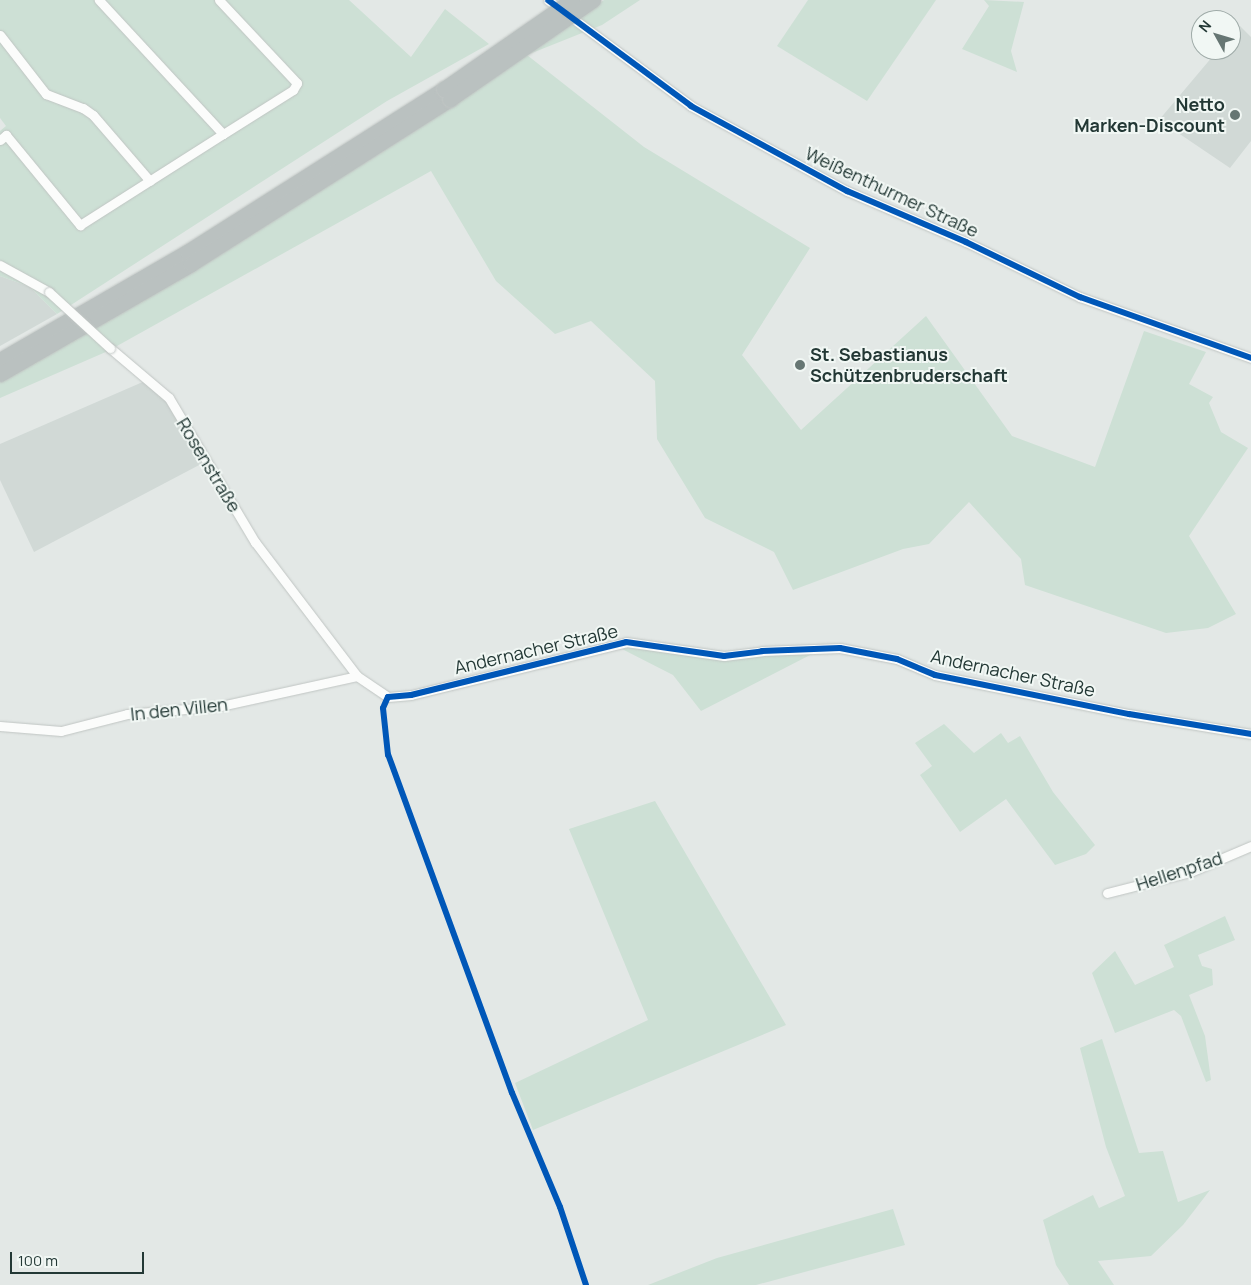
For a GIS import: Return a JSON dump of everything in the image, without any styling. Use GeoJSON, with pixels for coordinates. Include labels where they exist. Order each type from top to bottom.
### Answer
{"type":"FeatureCollection","features":[{"type":"Feature","properties":{"kind":"highway"},"geometry":{"type":"LineString","coordinates":[[0,360],[187,252],[447,94],[572,0]]}},
{"type":"Feature","properties":{"kind":"highway"},"geometry":{"type":"LineString","coordinates":[[0,374],[191,264],[447,94],[593,0]]}},
{"type":"Feature","properties":{"kind":"street"},"geometry":{"type":"LineString","coordinates":[[99,0],[223,134]]}},
{"type":"Feature","properties":{"kind":"street"},"geometry":{"type":"LineString","coordinates":[[0,140],[6,134],[80,225],[293,90],[297,83],[219,0]]}},
{"type":"Feature","properties":{"kind":"street","name":"Weißenthurmer Straße"},"geometry":{"type":"LineString","coordinates":[[548,0],[691,106],[814,174],[1080,297],[1251,358]]}},
{"type":"Feature","properties":{"kind":"street"},"geometry":{"type":"LineString","coordinates":[[0,35],[46,94],[83,108],[93,115],[150,181]]}},
{"type":"Feature","properties":{"kind":"street","name":"Rosenstraße"},"geometry":{"type":"LineString","coordinates":[[0,266],[49,292],[110,348],[169,398],[255,542],[357,676],[388,696]]}},
{"type":"Feature","properties":{"kind":"street","name":"Andernacher Straße"},"geometry":{"type":"LineString","coordinates":[[388,696],[411,695],[626,642],[724,656],[762,651],[840,648],[896,659],[935,675],[1129,714],[1251,734]]}},
{"type":"Feature","properties":{"kind":"street","name":"In den Villen"},"geometry":{"type":"LineString","coordinates":[[0,726],[61,731],[127,714],[221,706],[357,676]]}},
{"type":"Feature","properties":{"kind":"street","name":"Hellenpfad"},"geometry":{"type":"LineString","coordinates":[[1107,893],[1190,872],[1251,846]]}},
{"type":"Feature","properties":{"kind":"shaded area"},"geometry":{"type":"Polygon","coordinates":[[[1241,27],[1251,37],[1251,141],[1230,168],[1159,120],[1210,60],[1241,60],[1241,27]]]}},
{"type":"Feature","properties":{"kind":"shaded area"},"geometry":{"type":"Polygon","coordinates":[[[0,276],[30,287],[57,314],[0,346],[0,276]]]}},
{"type":"Feature","properties":{"kind":"shaded area"},"geometry":{"type":"Polygon","coordinates":[[[145,381],[166,402],[203,463],[34,552],[0,480],[0,444],[145,381]]]}},
{"type":"Feature","properties":{"kind":"green space"},"geometry":{"type":"Polygon","coordinates":[[[0,0],[349,0],[411,57],[445,9],[489,44],[387,101],[57,314],[30,287],[0,276],[0,131],[6,126],[0,118],[0,0]]]}},
{"type":"Feature","properties":{"kind":"green space"},"geometry":{"type":"Polygon","coordinates":[[[604,0],[640,0],[602,25],[527,55],[644,147],[810,248],[742,355],[801,430],[926,316],[1012,436],[1095,467],[1144,331],[1206,352],[1189,384],[1213,397],[1209,403],[1221,432],[1248,448],[1189,536],[1236,614],[1208,628],[1166,633],[1025,585],[1021,559],[969,502],[929,544],[903,549],[793,590],[774,552],[705,518],[657,439],[655,381],[591,321],[555,334],[496,281],[431,171],[108,351],[0,398],[0,380],[189,272],[385,150],[604,0]]]}},
{"type":"Feature","properties":{"kind":"green space"},"geometry":{"type":"Polygon","coordinates":[[[808,0],[936,0],[867,101],[777,46],[808,0]]]}},
{"type":"Feature","properties":{"kind":"green space"},"geometry":{"type":"Polygon","coordinates":[[[984,0],[1024,2],[1011,51],[1017,72],[962,49],[989,6],[984,0]]]}},
{"type":"Feature","properties":{"kind":"green space"},"geometry":{"type":"Polygon","coordinates":[[[637,645],[725,659],[814,653],[701,711],[673,675],[622,649],[637,645]]]}},
{"type":"Feature","properties":{"kind":"green space"},"geometry":{"type":"Polygon","coordinates":[[[944,724],[974,753],[1001,733],[1008,743],[1020,736],[1053,792],[1095,845],[1086,854],[1055,865],[1006,799],[960,832],[920,775],[932,766],[915,743],[944,724]]]}},
{"type":"Feature","properties":{"kind":"green space"},"geometry":{"type":"Polygon","coordinates":[[[655,801],[786,1025],[533,1130],[515,1083],[648,1020],[569,829],[655,801]]]}},
{"type":"Feature","properties":{"kind":"green space"},"geometry":{"type":"Polygon","coordinates":[[[1225,916],[1235,940],[1198,955],[1202,966],[1212,969],[1213,985],[1189,995],[1205,1036],[1211,1080],[1206,1082],[1181,1016],[1174,1010],[1115,1033],[1092,973],[1115,951],[1135,985],[1174,967],[1164,945],[1225,916]]]}},
{"type":"Feature","properties":{"kind":"green space"},"geometry":{"type":"Polygon","coordinates":[[[1102,1039],[1139,1153],[1163,1151],[1178,1202],[1210,1190],[1183,1225],[1151,1256],[1098,1261],[1114,1285],[1069,1285],[1056,1265],[1043,1220],[1093,1195],[1099,1208],[1125,1196],[1106,1147],[1080,1048],[1102,1039]]]}},
{"type":"Feature","properties":{"kind":"green space"},"geometry":{"type":"Polygon","coordinates":[[[893,1209],[905,1245],[756,1285],[648,1285],[717,1258],[893,1209]]]}},
{"type":"Feature","properties":{"kind":"cycle path"},"geometry":{"type":"LineString","coordinates":[[548,0],[691,106],[847,191],[966,242],[1080,297],[1251,358]]}},
{"type":"Feature","properties":{"kind":"cycle path"},"geometry":{"type":"LineString","coordinates":[[586,1285],[560,1207],[512,1093],[388,755],[383,708],[388,697],[411,695],[626,642],[724,656],[762,651],[840,648],[897,659],[935,675],[1129,714],[1251,734]]}},
{"type":"Feature","properties":{"kind":"place","name":"Netto Marken-Discount"},"geometry":{"type":"Point","coordinates":[1235,115]}},
{"type":"Feature","properties":{"kind":"place","name":"St. Sebastianus Schützenbruderschaft"},"geometry":{"type":"Point","coordinates":[800,365]}}]}
